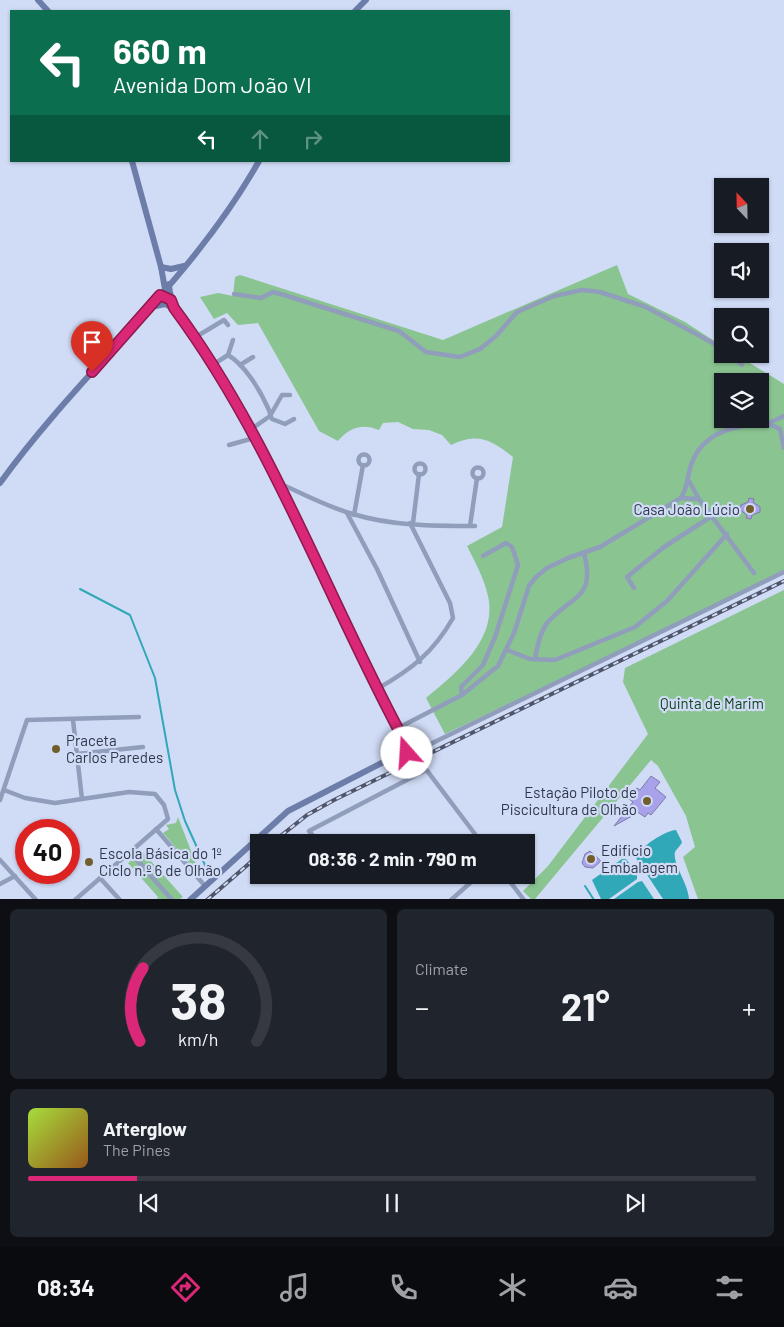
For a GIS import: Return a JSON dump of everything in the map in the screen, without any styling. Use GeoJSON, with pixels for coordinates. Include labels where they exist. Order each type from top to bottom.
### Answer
{"type":"FeatureCollection","features":[{"type":"Feature","properties":{"kind":"street"},"geometry":{"type":"LineString","coordinates":[[38,0],[47,10]]}},
{"type":"Feature","properties":{"kind":"street"},"geometry":{"type":"LineString","coordinates":[[356,10],[366,0]]}},
{"type":"Feature","properties":{"kind":"street"},"geometry":{"type":"LineString","coordinates":[[132,162],[169,284],[168,302]]}},
{"type":"Feature","properties":{"kind":"street"},"geometry":{"type":"LineString","coordinates":[[0,483],[80,386],[184,266],[231,207],[258,162]]}},
{"type":"Feature","properties":{"kind":"street"},"geometry":{"type":"LineString","coordinates":[[164,270],[184,266]]}},
{"type":"Feature","properties":{"kind":"street"},"geometry":{"type":"LineString","coordinates":[[164,270],[169,284]]}},
{"type":"Feature","properties":{"kind":"street"},"geometry":{"type":"LineString","coordinates":[[234,294],[261,298],[273,292],[284,295],[399,332],[426,352],[460,357],[480,349],[496,336],[517,312],[554,296],[582,290],[600,292],[646,307],[714,344]]}},
{"type":"Feature","properties":{"kind":"street"},"geometry":{"type":"LineString","coordinates":[[160,295],[174,308],[250,430],[398,728],[407,753],[413,752],[784,572]]}},
{"type":"Feature","properties":{"kind":"street"},"geometry":{"type":"LineString","coordinates":[[148,308],[168,302]]}},
{"type":"Feature","properties":{"kind":"street"},"geometry":{"type":"LineString","coordinates":[[194,338],[224,320],[228,325]]}},
{"type":"Feature","properties":{"kind":"street"},"geometry":{"type":"LineString","coordinates":[[211,366],[228,354],[233,340]]}},
{"type":"Feature","properties":{"kind":"street"},"geometry":{"type":"LineString","coordinates":[[228,354],[240,365],[269,410],[272,419],[285,424],[294,419]]}},
{"type":"Feature","properties":{"kind":"street"},"geometry":{"type":"LineString","coordinates":[[240,365],[253,357]]}},
{"type":"Feature","properties":{"kind":"street"},"geometry":{"type":"LineString","coordinates":[[250,430],[270,416],[282,396],[290,395]]}},
{"type":"Feature","properties":{"kind":"street"},"geometry":{"type":"LineString","coordinates":[[769,423],[784,416]]}},
{"type":"Feature","properties":{"kind":"street"},"geometry":{"type":"LineString","coordinates":[[769,423],[780,428],[784,448]]}},
{"type":"Feature","properties":{"kind":"street"},"geometry":{"type":"LineString","coordinates":[[398,728],[462,695],[498,666],[507,650],[529,586],[536,576],[547,568],[600,547],[681,498],[689,481],[691,465],[704,441],[728,428]]}},
{"type":"Feature","properties":{"kind":"street"},"geometry":{"type":"LineString","coordinates":[[229,445],[254,438]]}},
{"type":"Feature","properties":{"kind":"street"},"geometry":{"type":"LineString","coordinates":[[354,515],[363,465]]}},
{"type":"Feature","properties":{"kind":"street"},"geometry":{"type":"LineString","coordinates":[[377,688],[420,662],[440,640],[453,618],[450,603],[411,523],[419,474]]}},
{"type":"Feature","properties":{"kind":"street"},"geometry":{"type":"LineString","coordinates":[[277,482],[322,504],[354,515],[411,523],[472,526],[477,478]]}},
{"type":"Feature","properties":{"kind":"street"},"geometry":{"type":"LineString","coordinates":[[689,481],[754,573]]}},
{"type":"Feature","properties":{"kind":"street"},"geometry":{"type":"LineString","coordinates":[[681,498],[700,499]]}},
{"type":"Feature","properties":{"kind":"street"},"geometry":{"type":"LineString","coordinates":[[348,512],[420,662]]}},
{"type":"Feature","properties":{"kind":"street"},"geometry":{"type":"LineString","coordinates":[[634,588],[627,577],[664,547],[712,516]]}},
{"type":"Feature","properties":{"kind":"street"},"geometry":{"type":"LineString","coordinates":[[357,530],[360,520],[366,517]]}},
{"type":"Feature","properties":{"kind":"street"},"geometry":{"type":"LineString","coordinates":[[507,650],[535,659],[555,660],[635,626],[667,600],[727,534]]}},
{"type":"Feature","properties":{"kind":"street"},"geometry":{"type":"LineString","coordinates":[[462,695],[461,687],[482,665],[495,637],[518,564],[512,546],[506,543],[483,556]]}},
{"type":"Feature","properties":{"kind":"street"},"geometry":{"type":"LineString","coordinates":[[535,659],[546,624],[579,597],[586,586],[589,572],[584,554]]}},
{"type":"Feature","properties":{"kind":"street"},"geometry":{"type":"LineString","coordinates":[[0,800],[27,720],[139,717]]}},
{"type":"Feature","properties":{"kind":"street"},"geometry":{"type":"LineString","coordinates":[[73,720],[82,799]]}},
{"type":"Feature","properties":{"kind":"street"},"geometry":{"type":"LineString","coordinates":[[77,754],[143,747]]}},
{"type":"Feature","properties":{"kind":"street"},"geometry":{"type":"LineString","coordinates":[[191,899],[288,811],[406,748]]}},
{"type":"Feature","properties":{"kind":"street"},"geometry":{"type":"LineString","coordinates":[[413,752],[475,834]]}},
{"type":"Feature","properties":{"kind":"street"},"geometry":{"type":"LineString","coordinates":[[311,834],[309,831],[426,770]]}},
{"type":"Feature","properties":{"kind":"street"},"geometry":{"type":"LineString","coordinates":[[4,790],[25,798],[56,803],[129,792],[155,794],[164,805],[168,819],[76,899]]}},
{"type":"Feature","properties":{"kind":"street"},"geometry":{"type":"LineString","coordinates":[[156,828],[206,885]]}},
{"type":"Feature","properties":{"kind":"street"},"geometry":{"type":"LineString","coordinates":[[130,852],[171,899]]}},
{"type":"Feature","properties":{"kind":"street"},"geometry":{"type":"LineString","coordinates":[[0,860],[15,876],[0,884]]}},
{"type":"Feature","properties":{"kind":"street"},"geometry":{"type":"LineString","coordinates":[[100,878],[119,899]]}},
{"type":"Feature","properties":{"kind":"street"},"geometry":{"type":"LineString","coordinates":[[22,884],[35,899]]}},
{"type":"Feature","properties":{"kind":"street"},"geometry":{"type":"LineString","coordinates":[[452,899],[469,884]]}},
{"type":"Feature","properties":{"kind":"street"},"geometry":{"type":"LineString","coordinates":[[512,884],[523,899]]}},
{"type":"Feature","properties":{"kind":"green space"},"geometry":{"type":"Polygon","coordinates":[[[617,265],[628,294],[685,322],[714,341],[714,363],[750,363],[766,373],[714,373],[714,428],[769,428],[769,375],[784,384],[784,573],[445,734],[426,698],[461,667],[472,654],[487,627],[489,612],[488,596],[482,576],[467,546],[502,527],[513,457],[491,442],[469,439],[451,445],[442,435],[429,430],[413,429],[398,422],[383,423],[379,430],[367,427],[357,428],[347,432],[338,441],[319,431],[258,323],[238,325],[227,313],[214,319],[200,297],[218,293],[233,296],[235,277],[240,275],[443,340],[617,265]]]}},
{"type":"Feature","properties":{"kind":"green space","name":"Quinta de Marim"},"geometry":{"type":"Polygon","coordinates":[[[784,590],[784,899],[698,899],[683,857],[695,847],[686,816],[658,766],[651,760],[535,899],[531,899],[523,891],[530,884],[535,884],[535,879],[548,866],[648,734],[623,682],[625,668],[784,590]]]}},
{"type":"Feature","properties":{"kind":"green space"},"geometry":{"type":"Polygon","coordinates":[[[178,817],[201,877],[163,833],[169,829],[166,825],[176,823],[178,817]]]}},
{"type":"Feature","properties":{"kind":"green space"},"geometry":{"type":"Polygon","coordinates":[[[142,851],[183,897],[180,899],[157,899],[158,897],[128,863],[142,851]]]}},
{"type":"Feature","properties":{"kind":"water"},"geometry":{"type":"Polygon","coordinates":[[[676,830],[682,842],[675,852],[676,862],[689,899],[663,899],[636,858],[642,849],[653,840],[665,833],[676,830]]]}},
{"type":"Feature","properties":{"kind":"water"},"geometry":{"type":"Polygon","coordinates":[[[622,859],[626,859],[637,874],[637,879],[609,899],[601,899],[592,880],[622,859]]]}},
{"type":"Feature","properties":{"kind":"water"},"geometry":{"type":"Polygon","coordinates":[[[642,881],[654,899],[614,899],[638,882],[642,881]]]}},
{"type":"Feature","properties":{"kind":"building","name":"Casa João Lúcio"},"geometry":{"type":"Polygon","coordinates":[[[749,498],[754,499],[753,502],[760,507],[760,512],[752,515],[751,519],[746,518],[747,515],[740,510],[741,505],[748,502],[749,498]]]}},
{"type":"Feature","properties":{"kind":"building","name":"Estação Piloto de Piscicultura de Olhão"},"geometry":{"type":"Polygon","coordinates":[[[651,776],[660,782],[655,788],[666,797],[651,815],[648,813],[645,817],[636,811],[632,816],[614,826],[633,802],[629,799],[637,788],[640,790],[651,776]]]}},
{"type":"Feature","properties":{"kind":"building","name":"Edificio Embalagem"},"geometry":{"type":"Polygon","coordinates":[[[590,851],[601,861],[593,868],[585,867],[582,863],[585,854],[590,851]]]}},
{"type":"Feature","properties":{"kind":"waterway"},"geometry":{"type":"LineString","coordinates":[[80,589],[130,615],[155,678],[175,790],[185,821],[210,876]]}},
{"type":"Feature","properties":{"kind":"waterway"},"geometry":{"type":"LineString","coordinates":[[585,886],[593,899]]}},
{"type":"Feature","properties":{"kind":"railway"},"geometry":{"type":"LineString","coordinates":[[283,834],[307,815],[334,800],[784,581]]}},
{"type":"Feature","properties":{"kind":"railway"},"geometry":{"type":"LineString","coordinates":[[208,899],[250,863]]}},
{"type":"Feature","properties":{"kind":"place","name":"Casa João Lúcio"},"geometry":{"type":"Point","coordinates":[750,509]}},
{"type":"Feature","properties":{"kind":"place","name":"Praceta Carlos Paredes"},"geometry":{"type":"Point","coordinates":[56,749]}},
{"type":"Feature","properties":{"kind":"place","name":"Estação Piloto de Piscicultura de Olhão"},"geometry":{"type":"Point","coordinates":[647,801]}},
{"type":"Feature","properties":{"kind":"place","name":"Edificio Embalagem"},"geometry":{"type":"Point","coordinates":[591,859]}},
{"type":"Feature","properties":{"kind":"place","name":"Escola Básica do 1º Ciclo n.º 6 de Olhão"},"geometry":{"type":"Point","coordinates":[89,862]}},
{"type":"Feature","properties":{"kind":"route"},"geometry":{"type":"LineString","coordinates":[[92,372],[160,295],[171,300],[174,308],[240,412],[277,482],[377,688],[407,744],[404,746],[404,751],[407,753]]}}]}
